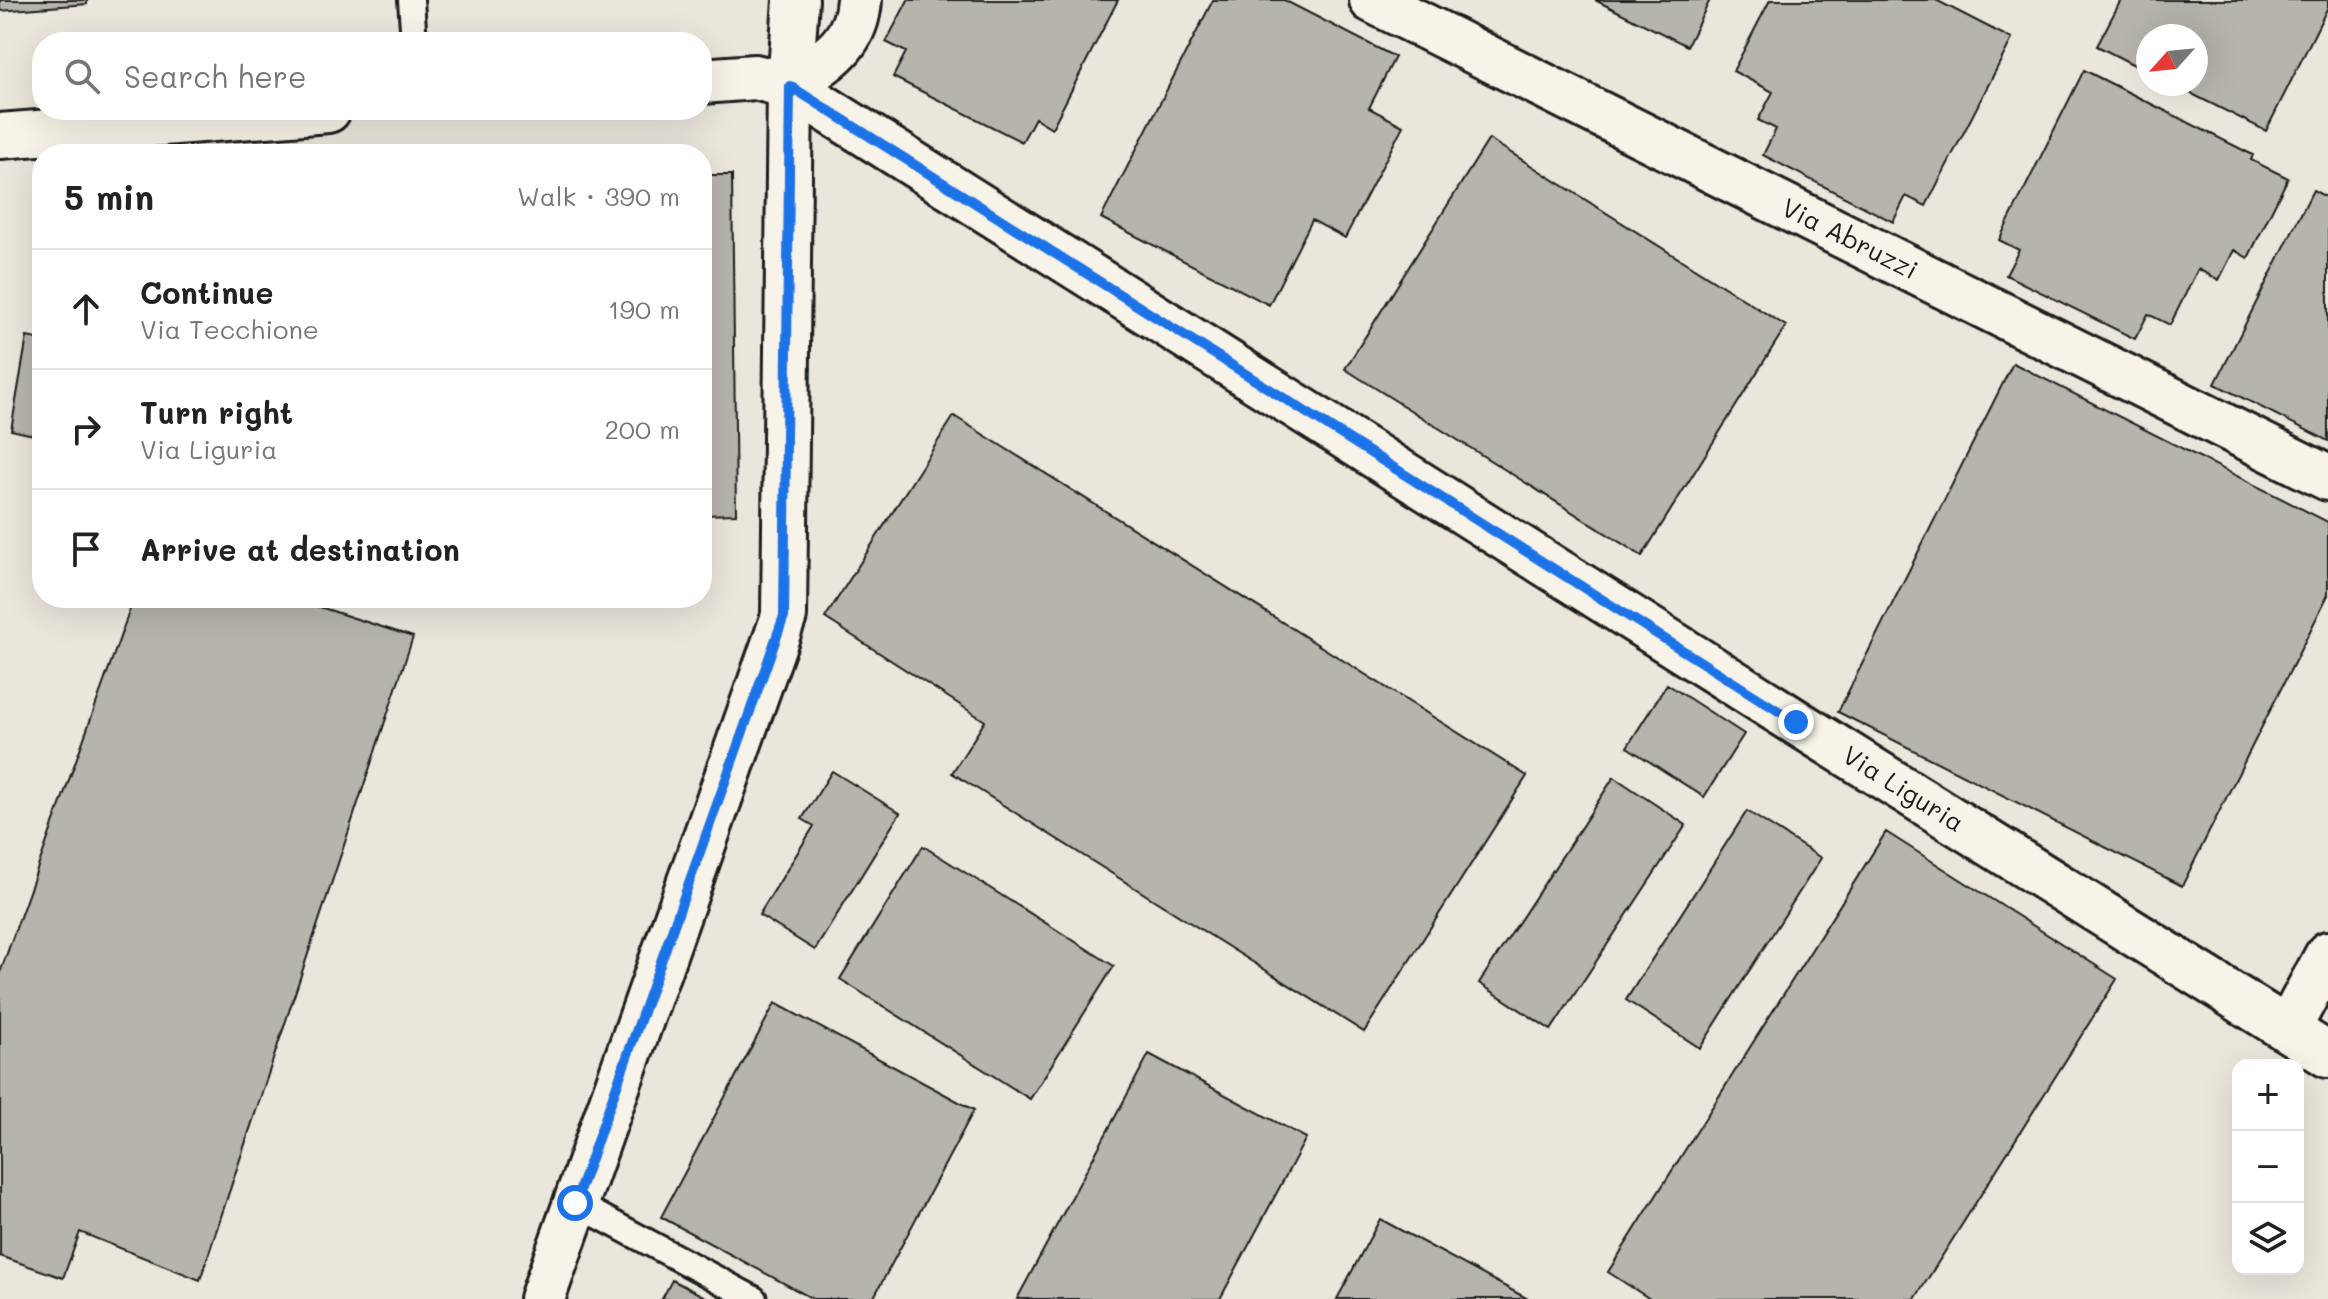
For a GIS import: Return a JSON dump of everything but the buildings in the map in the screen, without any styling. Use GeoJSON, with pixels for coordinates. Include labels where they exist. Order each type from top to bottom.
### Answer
{"type":"FeatureCollection","features":[{"type":"Feature","properties":{"kind":"street"},"geometry":{"type":"LineString","coordinates":[[542,1299],[784,616],[790,86],[796,0]]}},
{"type":"Feature","properties":{"kind":"street"},"geometry":{"type":"LineString","coordinates":[[790,86],[842,47],[858,19],[859,0]]}},
{"type":"Feature","properties":{"kind":"street","name":"Via Abruzzi"},"geometry":{"type":"LineString","coordinates":[[1372,0],[2328,478]]}},
{"type":"Feature","properties":{"kind":"street","name":"Via Liguria"},"geometry":{"type":"LineString","coordinates":[[712,80],[755,77],[790,86],[2328,1055]]}},
{"type":"Feature","properties":{"kind":"street"},"geometry":{"type":"LineString","coordinates":[[0,136],[202,120]]}},
{"type":"Feature","properties":{"kind":"street"},"geometry":{"type":"LineString","coordinates":[[2288,1029],[2328,954]]}},
{"type":"Feature","properties":{"kind":"lane"},"geometry":{"type":"LineString","coordinates":[[411,0],[413,32]]}},
{"type":"Feature","properties":{"kind":"lane"},"geometry":{"type":"LineString","coordinates":[[575,1203],[754,1299]]}},
{"type":"Feature","properties":{"kind":"route"},"geometry":{"type":"LineString","coordinates":[[575,1203],[784,616],[790,86],[1796,722]]}}]}
